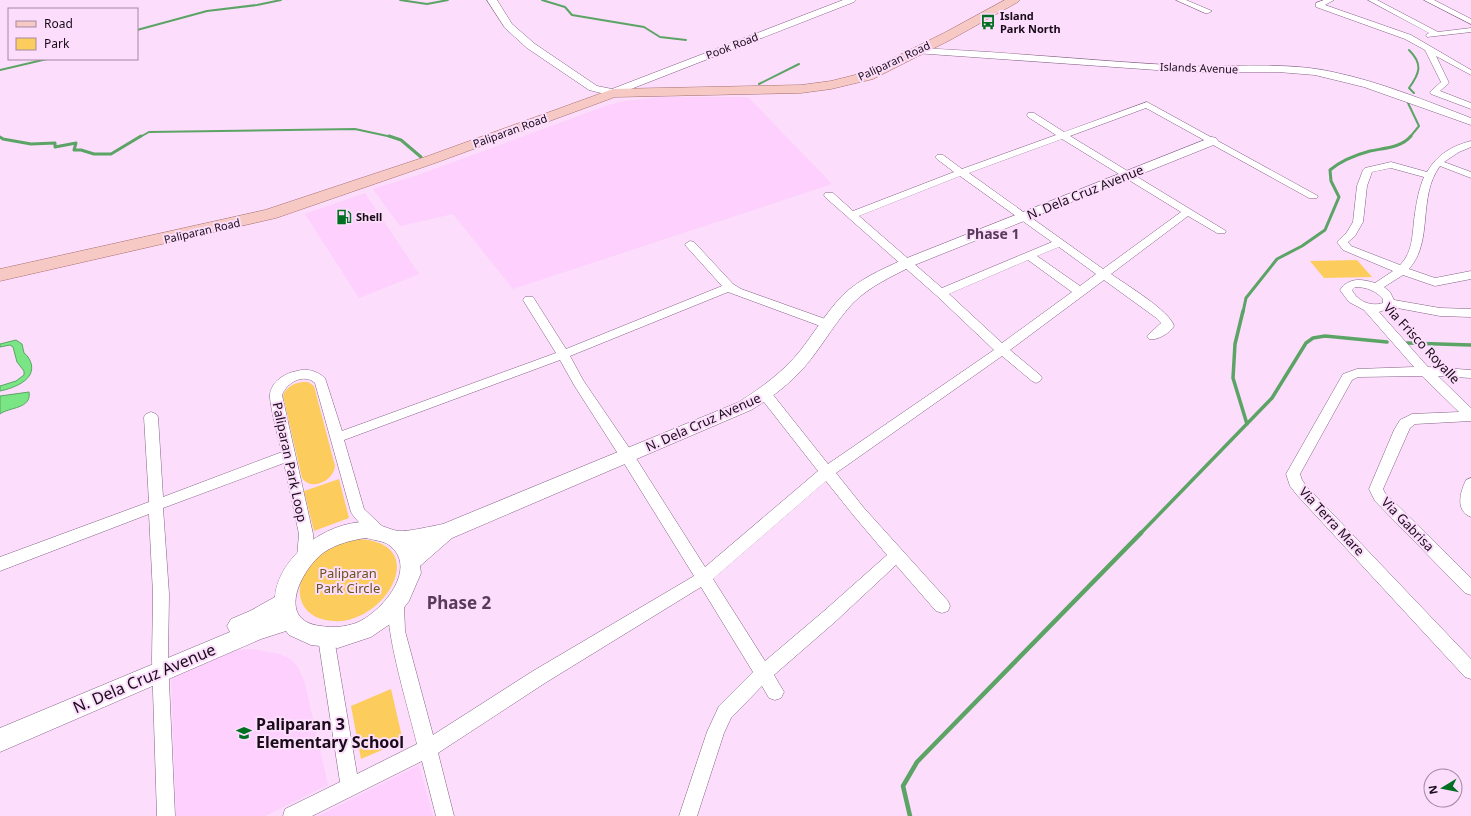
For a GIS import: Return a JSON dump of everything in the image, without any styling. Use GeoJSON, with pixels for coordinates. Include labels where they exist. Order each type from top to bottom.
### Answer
{"type":"FeatureCollection","features":[{"type":"Feature","properties":{"kind":"main road","name":"Paliparan Road"},"geometry":{"type":"LineString","coordinates":[[0,275],[246,221],[278,212],[433,159],[612,93],[786,90],[826,86],[868,76],[919,51],[1014,0]]}},
{"type":"Feature","properties":{"kind":"street","name":"Pook Road"},"geometry":{"type":"LineString","coordinates":[[612,93],[852,0]]}},
{"type":"Feature","properties":{"kind":"street"},"geometry":{"type":"LineString","coordinates":[[1180,0],[1208,11]]}},
{"type":"Feature","properties":{"kind":"street"},"geometry":{"type":"LineString","coordinates":[[1330,0],[1319,5],[1408,38],[1471,73]]}},
{"type":"Feature","properties":{"kind":"street"},"geometry":{"type":"LineString","coordinates":[[1372,0],[1437,34]]}},
{"type":"Feature","properties":{"kind":"street"},"geometry":{"type":"LineString","coordinates":[[1428,0],[1471,22]]}},
{"type":"Feature","properties":{"kind":"street"},"geometry":{"type":"LineString","coordinates":[[494,4],[508,26],[530,46],[593,88],[612,93]]}},
{"type":"Feature","properties":{"kind":"street"},"geometry":{"type":"LineString","coordinates":[[519,23],[541,42],[574,62]]}},
{"type":"Feature","properties":{"kind":"street"},"geometry":{"type":"LineString","coordinates":[[1408,38],[1471,30]]}},
{"type":"Feature","properties":{"kind":"street"},"geometry":{"type":"LineString","coordinates":[[530,46],[541,42]]}},
{"type":"Feature","properties":{"kind":"street","name":"Islands Avenue"},"geometry":{"type":"LineString","coordinates":[[933,43],[1182,62],[1288,64],[1308,66],[1333,70],[1383,83],[1471,118]]}},
{"type":"Feature","properties":{"kind":"street"},"geometry":{"type":"LineString","coordinates":[[1429,50],[1445,83],[1434,92],[1471,106]]}},
{"type":"Feature","properties":{"kind":"street","name":"Islands Avenue"},"geometry":{"type":"LineString","coordinates":[[919,51],[1041,57],[1185,69],[1292,70],[1310,72],[1333,75],[1379,88],[1471,122]]}},
{"type":"Feature","properties":{"kind":"street"},"geometry":{"type":"LineString","coordinates":[[601,79],[607,83],[612,93]]}},
{"type":"Feature","properties":{"kind":"street"},"geometry":{"type":"LineString","coordinates":[[851,214],[1148,105],[1313,196]]}},
{"type":"Feature","properties":{"kind":"street"},"geometry":{"type":"LineString","coordinates":[[1031,115],[1061,136],[1126,176],[1222,231]]}},
{"type":"Feature","properties":{"kind":"street","name":"N. Dela Cruz Avenue"},"geometry":{"type":"LineString","coordinates":[[398,539],[445,532],[745,406],[765,394],[803,358],[827,324],[856,292],[906,263],[1212,141]]}},
{"type":"Feature","properties":{"kind":"street","name":"Via Frisco Royalle"},"geometry":{"type":"LineString","coordinates":[[1375,288],[1402,271],[1415,252],[1422,198],[1428,175],[1442,157],[1470,144]]}},
{"type":"Feature","properties":{"kind":"street"},"geometry":{"type":"LineString","coordinates":[[940,157],[1024,216],[1165,319],[1168,326],[1153,336]]}},
{"type":"Feature","properties":{"kind":"street"},"geometry":{"type":"LineString","coordinates":[[1437,162],[1471,176]]}},
{"type":"Feature","properties":{"kind":"street"},"geometry":{"type":"LineString","coordinates":[[1428,175],[1391,165],[1368,170],[1362,186],[1358,222],[1351,234],[1342,242],[1347,248],[1402,271],[1435,282],[1471,275]]}},
{"type":"Feature","properties":{"kind":"street"},"geometry":{"type":"LineString","coordinates":[[828,195],[941,293],[1002,350],[1036,378]]}},
{"type":"Feature","properties":{"kind":"street"},"geometry":{"type":"LineString","coordinates":[[292,816],[427,749],[540,677],[703,578],[827,472],[1002,350],[1188,211]]}},
{"type":"Feature","properties":{"kind":"street"},"geometry":{"type":"LineString","coordinates":[[941,293],[1060,243]]}},
{"type":"Feature","properties":{"kind":"street"},"geometry":{"type":"LineString","coordinates":[[690,244],[729,287],[738,292],[827,324]]}},
{"type":"Feature","properties":{"kind":"street"},"geometry":{"type":"LineString","coordinates":[[1029,256],[1058,275],[1080,292]]}},
{"type":"Feature","properties":{"kind":"street"},"geometry":{"type":"LineString","coordinates":[[1390,303],[1386,295],[1375,288],[1357,283],[1347,288],[1347,293],[1352,300],[1368,307],[1380,308],[1390,303],[1442,313],[1471,313]]}},
{"type":"Feature","properties":{"kind":"street"},"geometry":{"type":"LineString","coordinates":[[336,438],[563,354],[690,305],[729,287]]}},
{"type":"Feature","properties":{"kind":"street"},"geometry":{"type":"LineString","coordinates":[[529,300],[563,354],[578,382],[627,456],[775,692]]}},
{"type":"Feature","properties":{"kind":"street","name":"Via Frisco Royalle"},"geometry":{"type":"LineString","coordinates":[[1368,307],[1425,370],[1471,416]]}},
{"type":"Feature","properties":{"kind":"street"},"geometry":{"type":"LineString","coordinates":[[1425,370],[1471,374]]}},
{"type":"Feature","properties":{"kind":"street","name":"Via Terra Mare"},"geometry":{"type":"LineString","coordinates":[[1425,370],[1357,372],[1347,377],[1293,474],[1295,482],[1302,491],[1471,671]]}},
{"type":"Feature","properties":{"kind":"street","name":"Paliparan Park Loop"},"geometry":{"type":"LineString","coordinates":[[305,557],[306,534],[276,393],[283,382],[295,376],[309,374],[321,381],[358,512],[378,531]]}},
{"type":"Feature","properties":{"kind":"street"},"geometry":{"type":"LineString","coordinates":[[765,394],[859,512],[942,606]]}},
{"type":"Feature","properties":{"kind":"street","name":"Via Gabrisa"},"geometry":{"type":"LineString","coordinates":[[1471,416],[1412,419],[1405,424],[1401,430],[1376,489],[1380,497],[1471,588]]}},
{"type":"Feature","properties":{"kind":"street"},"geometry":{"type":"LineString","coordinates":[[151,418],[161,594],[161,665],[166,816]]}},
{"type":"Feature","properties":{"kind":"street"},"geometry":{"type":"LineString","coordinates":[[0,564],[289,455]]}},
{"type":"Feature","properties":{"kind":"street"},"geometry":{"type":"LineString","coordinates":[[1471,484],[1466,501],[1468,508],[1471,511]]}},
{"type":"Feature","properties":{"kind":"street"},"geometry":{"type":"LineString","coordinates":[[366,530],[389,534],[398,539],[407,549],[411,562],[411,576],[406,591],[396,605],[385,616],[367,628],[341,637],[326,638],[311,636],[298,629],[287,611],[285,591],[296,568],[315,548],[340,535],[366,530]]}},
{"type":"Feature","properties":{"kind":"street","name":"N. Dela Cruz Avenue"},"geometry":{"type":"LineString","coordinates":[[411,562],[445,532]]}},
{"type":"Feature","properties":{"kind":"street"},"geometry":{"type":"LineString","coordinates":[[688,816],[716,732],[725,712],[763,673],[830,616],[875,572],[898,555]]}},
{"type":"Feature","properties":{"kind":"street"},"geometry":{"type":"LineString","coordinates":[[396,605],[396,631],[446,816]]}},
{"type":"Feature","properties":{"kind":"street","name":"N. Dela Cruz Avenue"},"geometry":{"type":"LineString","coordinates":[[0,740],[161,665],[257,618],[287,611]]}},
{"type":"Feature","properties":{"kind":"street"},"geometry":{"type":"LineString","coordinates":[[326,638],[350,786]]}},
{"type":"Feature","properties":{"kind":"street","name":"N. Dela Cruz Avenue"},"geometry":{"type":"LineString","coordinates":[[0,727],[161,665]]}},
{"type":"Feature","properties":{"kind":"shaded area"},"geometry":{"type":"Polygon","coordinates":[[[661,97],[748,97],[832,184],[513,289],[453,214],[400,226],[373,189],[421,174],[608,105],[625,101],[661,97]]]}},
{"type":"Feature","properties":{"kind":"shaded area"},"geometry":{"type":"Polygon","coordinates":[[[365,193],[419,274],[359,298],[305,214],[365,193]]]}},
{"type":"Feature","properties":{"kind":"shaded area"},"geometry":{"type":"Polygon","coordinates":[[[16,340],[22,344],[24,353],[31,363],[32,369],[27,379],[23,382],[11,388],[0,391],[0,386],[16,381],[24,375],[24,371],[17,362],[13,347],[10,345],[0,347],[0,344],[16,340]]]}},
{"type":"Feature","properties":{"kind":"shaded area"},"geometry":{"type":"Polygon","coordinates":[[[29,392],[29,398],[24,405],[0,414],[0,396],[29,392]]]}},
{"type":"Feature","properties":{"kind":"shaded area","name":"Paliparan 3 Elementary School"},"geometry":{"type":"Polygon","coordinates":[[[252,649],[280,654],[292,660],[298,668],[304,680],[328,785],[265,816],[176,816],[171,676],[214,657],[237,650],[252,649]]]}},
{"type":"Feature","properties":{"kind":"shaded area","name":"Paliparan 3 Elementary School"},"geometry":{"type":"Polygon","coordinates":[[[419,765],[433,816],[318,816],[419,765]]]}},
{"type":"Feature","properties":{"kind":"green space"},"geometry":{"type":"Polygon","coordinates":[[[1357,260],[1372,277],[1324,278],[1310,261],[1357,260]]]}},
{"type":"Feature","properties":{"kind":"green space"},"geometry":{"type":"Polygon","coordinates":[[[308,382],[314,386],[335,466],[334,471],[327,480],[317,484],[306,482],[302,478],[283,396],[286,390],[291,386],[296,383],[308,382]]]}},
{"type":"Feature","properties":{"kind":"green space"},"geometry":{"type":"Polygon","coordinates":[[[339,479],[349,518],[314,531],[304,491],[339,479]]]}},
{"type":"Feature","properties":{"kind":"green space","name":"Paliparan Park Circle"},"geometry":{"type":"Polygon","coordinates":[[[354,539],[379,543],[392,552],[397,566],[394,582],[384,597],[370,610],[352,619],[333,621],[321,619],[305,608],[301,600],[301,581],[312,562],[321,554],[337,545],[354,539]]]}},
{"type":"Feature","properties":{"kind":"green space"},"geometry":{"type":"Polygon","coordinates":[[[391,689],[403,741],[361,759],[351,706],[391,689]]]}},
{"type":"Feature","properties":{"kind":"waterway"},"geometry":{"type":"LineString","coordinates":[[138,30],[207,11],[257,5],[281,0]]}},
{"type":"Feature","properties":{"kind":"waterway"},"geometry":{"type":"LineString","coordinates":[[400,0],[427,4],[448,0]]}},
{"type":"Feature","properties":{"kind":"waterway"},"geometry":{"type":"LineString","coordinates":[[542,0],[565,7],[572,15],[644,27],[660,37],[686,40]]}},
{"type":"Feature","properties":{"kind":"waterway"},"geometry":{"type":"LineString","coordinates":[[1409,50],[1418,64],[1418,73],[1409,88],[1414,93]]}},
{"type":"Feature","properties":{"kind":"waterway"},"geometry":{"type":"LineString","coordinates":[[0,70],[43,60]]}},
{"type":"Feature","properties":{"kind":"waterway"},"geometry":{"type":"LineString","coordinates":[[759,84],[799,64]]}},
{"type":"Feature","properties":{"kind":"waterway"},"geometry":{"type":"LineString","coordinates":[[1408,103],[1419,126],[1410,137]]}},
{"type":"Feature","properties":{"kind":"waterway"},"geometry":{"type":"LineString","coordinates":[[140,137],[149,132],[355,129],[392,137]]}},
{"type":"Feature","properties":{"kind":"waterway"},"geometry":{"type":"LineString","coordinates":[[0,137],[3,139],[31,144],[55,143],[55,147],[76,143],[74,150],[81,150],[94,154],[111,154],[141,136]]}},
{"type":"Feature","properties":{"kind":"waterway"},"geometry":{"type":"LineString","coordinates":[[392,137],[401,140],[421,157]]}},
{"type":"Feature","properties":{"kind":"waterway"},"geometry":{"type":"LineString","coordinates":[[1243,312],[1246,298],[1277,259],[1302,246],[1325,230],[1339,197],[1331,181],[1330,170],[1339,163],[1354,156],[1397,145],[1410,137]]}},
{"type":"Feature","properties":{"kind":"waterway"},"geometry":{"type":"LineString","coordinates":[[1243,311],[1235,344],[1233,378],[1247,424]]}},
{"type":"Feature","properties":{"kind":"waterway"},"geometry":{"type":"LineString","coordinates":[[1247,424],[1272,398],[1306,343],[1313,338],[1325,336],[1387,342]]}},
{"type":"Feature","properties":{"kind":"waterway"},"geometry":{"type":"LineString","coordinates":[[1407,343],[1471,345]]}},
{"type":"Feature","properties":{"kind":"waterway"},"geometry":{"type":"LineString","coordinates":[[1140,534],[1247,424]]}},
{"type":"Feature","properties":{"kind":"waterway"},"geometry":{"type":"LineString","coordinates":[[910,816],[903,786],[917,762],[1141,533]]}},
{"type":"Feature","properties":{"kind":"place","name":"Island Park North"},"geometry":{"type":"Point","coordinates":[988,22]}},
{"type":"Feature","properties":{"kind":"place","name":"Shell"},"geometry":{"type":"Point","coordinates":[344,217]}},
{"type":"Feature","properties":{"kind":"place","name":"Paliparan 3 Elementary School"},"geometry":{"type":"Point","coordinates":[244,733]}},
{"type":"Feature","properties":{"kind":"district","name":"Phase 1"},"geometry":{"type":"Point","coordinates":[993,234]}},
{"type":"Feature","properties":{"kind":"district","name":"Phase 2"},"geometry":{"type":"Point","coordinates":[459,603]}}]}
